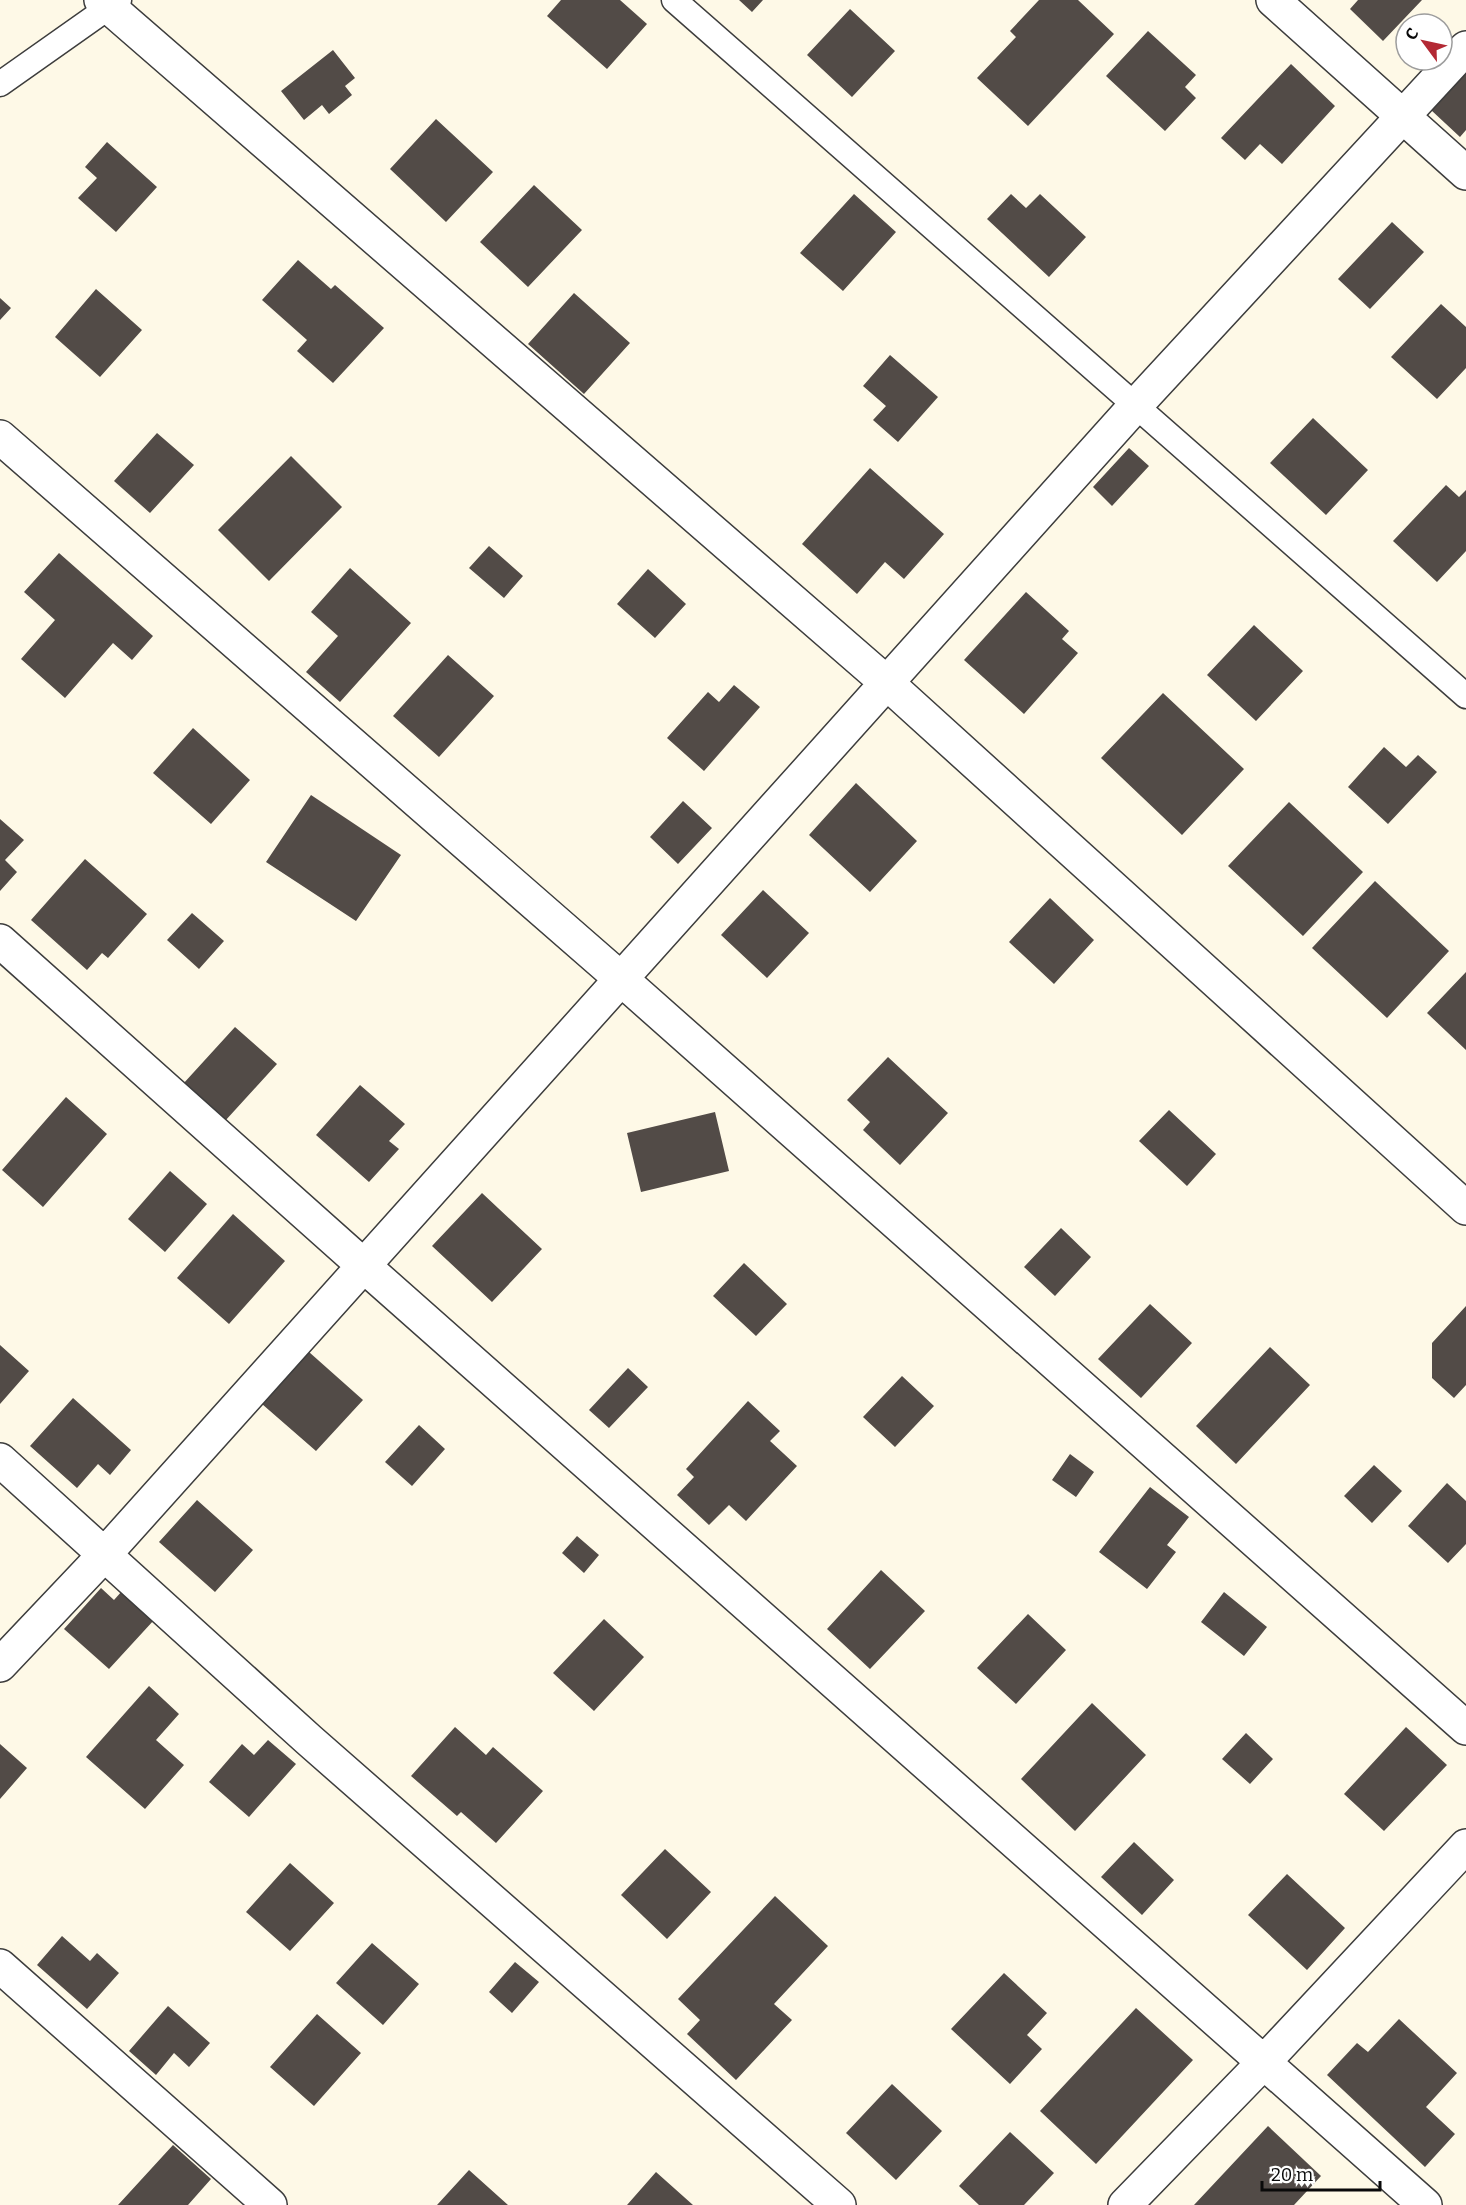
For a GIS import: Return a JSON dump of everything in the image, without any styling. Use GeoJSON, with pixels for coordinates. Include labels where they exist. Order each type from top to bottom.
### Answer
{"type":"FeatureCollection","features":[{"type":"Feature","properties":{"kind":"street"},"geometry":{"type":"LineString","coordinates":[[1273,0],[1466,173]]}},
{"type":"Feature","properties":{"kind":"street"},"geometry":{"type":"LineString","coordinates":[[110,2],[887,683],[1466,1208]]}},
{"type":"Feature","properties":{"kind":"street"},"geometry":{"type":"LineString","coordinates":[[0,1665],[105,1554],[1136,405],[1466,48]]}},
{"type":"Feature","properties":{"kind":"street"},"geometry":{"type":"LineString","coordinates":[[0,437],[620,978],[1466,1728]]}},
{"type":"Feature","properties":{"kind":"street"},"geometry":{"type":"LineString","coordinates":[[0,941],[1425,2205]]}},
{"type":"Feature","properties":{"kind":"street"},"geometry":{"type":"LineString","coordinates":[[0,1460],[309,1740],[839,2205]]}},
{"type":"Feature","properties":{"kind":"street"},"geometry":{"type":"LineString","coordinates":[[1125,2205],[1264,2062],[1466,1846]]}},
{"type":"Feature","properties":{"kind":"street"},"geometry":{"type":"LineString","coordinates":[[0,1966],[270,2205]]}},
{"type":"Feature","properties":{"kind":"lane"},"geometry":{"type":"LineString","coordinates":[[674,0],[1466,696]]}},
{"type":"Feature","properties":{"kind":"lane"},"geometry":{"type":"LineString","coordinates":[[0,84],[110,2]]}},
{"type":"Feature","properties":{"kind":"building"},"geometry":{"type":"Polygon","coordinates":[[[561,0],[620,0],[647,24],[607,69],[547,16],[561,0]]]}},
{"type":"Feature","properties":{"kind":"building"},"geometry":{"type":"Polygon","coordinates":[[[739,0],[763,0],[752,12],[739,0]]]}},
{"type":"Feature","properties":{"kind":"building"},"geometry":{"type":"Polygon","coordinates":[[[1039,0],[1078,0],[1114,34],[1028,126],[977,78],[1016,37],[1010,31],[1039,0]]]}},
{"type":"Feature","properties":{"kind":"building"},"geometry":{"type":"Polygon","coordinates":[[[1358,0],[1422,0],[1411,12],[1394,12],[1394,29],[1383,41],[1350,9],[1358,0]]]}},
{"type":"Feature","properties":{"kind":"building"},"geometry":{"type":"Polygon","coordinates":[[[850,9],[895,51],[852,97],[807,55],[850,9]]]}},
{"type":"Feature","properties":{"kind":"building"},"geometry":{"type":"Polygon","coordinates":[[[1148,31],[1196,75],[1185,87],[1196,98],[1165,131],[1106,76],[1148,31]]]}},
{"type":"Feature","properties":{"kind":"building"},"geometry":{"type":"Polygon","coordinates":[[[333,50],[355,78],[345,86],[352,95],[329,114],[322,105],[304,120],[281,91],[333,50]]]}},
{"type":"Feature","properties":{"kind":"building"},"geometry":{"type":"Polygon","coordinates":[[[1291,64],[1335,106],[1282,164],[1260,144],[1245,160],[1221,138],[1291,64]]]}},
{"type":"Feature","properties":{"kind":"building"},"geometry":{"type":"Polygon","coordinates":[[[1466,73],[1466,130],[1460,137],[1431,110],[1466,73]]]}},
{"type":"Feature","properties":{"kind":"building"},"geometry":{"type":"Polygon","coordinates":[[[436,119],[493,172],[446,222],[390,169],[436,119]]]}},
{"type":"Feature","properties":{"kind":"building"},"geometry":{"type":"Polygon","coordinates":[[[107,142],[157,187],[116,232],[78,198],[97,178],[85,167],[107,142]]]}},
{"type":"Feature","properties":{"kind":"building"},"geometry":{"type":"Polygon","coordinates":[[[534,185],[582,230],[528,287],[480,242],[534,185]]]}},
{"type":"Feature","properties":{"kind":"building"},"geometry":{"type":"Polygon","coordinates":[[[854,194],[896,232],[843,291],[800,253],[854,194]]]}},
{"type":"Feature","properties":{"kind":"building"},"geometry":{"type":"Polygon","coordinates":[[[1011,194],[1026,208],[1040,194],[1086,237],[1049,277],[987,219],[1011,194]]]}},
{"type":"Feature","properties":{"kind":"building"},"geometry":{"type":"Polygon","coordinates":[[[1392,222],[1424,252],[1370,309],[1338,279],[1392,222]]]}},
{"type":"Feature","properties":{"kind":"building"},"geometry":{"type":"Polygon","coordinates":[[[298,260],[331,289],[335,285],[384,328],[333,383],[297,351],[307,340],[262,300],[298,260]]]}},
{"type":"Feature","properties":{"kind":"building"},"geometry":{"type":"Polygon","coordinates":[[[96,289],[142,330],[100,377],[55,337],[96,289]]]}},
{"type":"Feature","properties":{"kind":"building"},"geometry":{"type":"Polygon","coordinates":[[[574,293],[630,343],[584,394],[528,344],[574,293]]]}},
{"type":"Feature","properties":{"kind":"building"},"geometry":{"type":"Polygon","coordinates":[[[0,298],[11,308],[0,320],[0,298]]]}},
{"type":"Feature","properties":{"kind":"building"},"geometry":{"type":"Polygon","coordinates":[[[1441,304],[1466,327],[1466,368],[1437,399],[1391,357],[1441,304]]]}},
{"type":"Feature","properties":{"kind":"building"},"geometry":{"type":"Polygon","coordinates":[[[890,355],[938,397],[898,442],[873,420],[886,406],[863,386],[890,355]]]}},
{"type":"Feature","properties":{"kind":"building"},"geometry":{"type":"Polygon","coordinates":[[[1313,418],[1368,470],[1326,515],[1270,463],[1313,418]]]}},
{"type":"Feature","properties":{"kind":"building"},"geometry":{"type":"Polygon","coordinates":[[[157,433],[194,465],[150,513],[114,481],[157,433]]]}},
{"type":"Feature","properties":{"kind":"building"},"geometry":{"type":"Polygon","coordinates":[[[1129,448],[1149,466],[1112,506],[1093,487],[1129,448]]]}},
{"type":"Feature","properties":{"kind":"building"},"geometry":{"type":"Polygon","coordinates":[[[291,456],[342,507],[269,581],[218,530],[291,456]]]}},
{"type":"Feature","properties":{"kind":"building"},"geometry":{"type":"Polygon","coordinates":[[[870,468],[944,534],[904,579],[885,562],[857,594],[802,544],[870,468]]]}},
{"type":"Feature","properties":{"kind":"building"},"geometry":{"type":"Polygon","coordinates":[[[1446,485],[1459,497],[1466,490],[1466,551],[1437,582],[1393,541],[1446,485]]]}},
{"type":"Feature","properties":{"kind":"building"},"geometry":{"type":"Polygon","coordinates":[[[489,546],[523,576],[504,598],[469,568],[489,546]]]}},
{"type":"Feature","properties":{"kind":"building"},"geometry":{"type":"Polygon","coordinates":[[[59,553],[153,636],[132,660],[113,643],[65,698],[21,659],[55,620],[24,592],[59,553]]]}},
{"type":"Feature","properties":{"kind":"building"},"geometry":{"type":"Polygon","coordinates":[[[350,568],[411,623],[340,702],[306,672],[338,636],[311,612],[350,568]]]}},
{"type":"Feature","properties":{"kind":"building"},"geometry":{"type":"Polygon","coordinates":[[[648,569],[686,604],[655,638],[617,604],[648,569]]]}},
{"type":"Feature","properties":{"kind":"building"},"geometry":{"type":"Polygon","coordinates":[[[1026,592],[1069,631],[1062,639],[1078,653],[1024,714],[964,660],[1026,592]]]}},
{"type":"Feature","properties":{"kind":"building"},"geometry":{"type":"Polygon","coordinates":[[[1254,625],[1303,671],[1256,721],[1207,675],[1254,625]]]}},
{"type":"Feature","properties":{"kind":"building"},"geometry":{"type":"Polygon","coordinates":[[[448,655],[494,696],[439,757],[393,716],[448,655]]]}},
{"type":"Feature","properties":{"kind":"building"},"geometry":{"type":"Polygon","coordinates":[[[734,685],[760,707],[704,771],[667,738],[708,692],[719,702],[734,685]]]}},
{"type":"Feature","properties":{"kind":"building"},"geometry":{"type":"Polygon","coordinates":[[[1163,693],[1244,769],[1182,835],[1101,758],[1163,693]]]}},
{"type":"Feature","properties":{"kind":"building"},"geometry":{"type":"Polygon","coordinates":[[[193,728],[250,780],[211,824],[153,773],[193,728]]]}},
{"type":"Feature","properties":{"kind":"building"},"geometry":{"type":"Polygon","coordinates":[[[1384,747],[1406,767],[1418,755],[1437,772],[1388,824],[1348,787],[1384,747]]]}},
{"type":"Feature","properties":{"kind":"building"},"geometry":{"type":"Polygon","coordinates":[[[856,783],[917,841],[870,892],[809,835],[856,783]]]}},
{"type":"Feature","properties":{"kind":"building"},"geometry":{"type":"Polygon","coordinates":[[[311,795],[401,855],[356,921],[266,862],[311,795]]]}},
{"type":"Feature","properties":{"kind":"building"},"geometry":{"type":"Polygon","coordinates":[[[683,801],[712,828],[678,864],[650,837],[683,801]]]}},
{"type":"Feature","properties":{"kind":"building"},"geometry":{"type":"Polygon","coordinates":[[[1289,802],[1363,872],[1303,936],[1228,866],[1289,802]]]}},
{"type":"Feature","properties":{"kind":"building"},"geometry":{"type":"Polygon","coordinates":[[[0,819],[24,840],[5,860],[17,872],[0,891],[0,819]]]}},
{"type":"Feature","properties":{"kind":"building"},"geometry":{"type":"Polygon","coordinates":[[[85,859],[147,914],[108,958],[102,953],[87,970],[31,920],[85,859]]]}},
{"type":"Feature","properties":{"kind":"building"},"geometry":{"type":"Polygon","coordinates":[[[1375,881],[1449,951],[1387,1018],[1312,948],[1375,881]]]}},
{"type":"Feature","properties":{"kind":"building"},"geometry":{"type":"Polygon","coordinates":[[[763,890],[809,933],[767,978],[721,935],[763,890]]]}},
{"type":"Feature","properties":{"kind":"building"},"geometry":{"type":"Polygon","coordinates":[[[1050,898],[1094,940],[1054,984],[1009,942],[1050,898]]]}},
{"type":"Feature","properties":{"kind":"building"},"geometry":{"type":"Polygon","coordinates":[[[192,913],[224,941],[199,969],[167,940],[192,913]]]}},
{"type":"Feature","properties":{"kind":"building"},"geometry":{"type":"Polygon","coordinates":[[[1466,972],[1466,1050],[1427,1013],[1466,972]]]}},
{"type":"Feature","properties":{"kind":"building"},"geometry":{"type":"Polygon","coordinates":[[[235,1027],[277,1064],[225,1121],[183,1084],[235,1027]]]}},
{"type":"Feature","properties":{"kind":"building"},"geometry":{"type":"Polygon","coordinates":[[[888,1057],[948,1113],[900,1165],[863,1130],[870,1122],[847,1100],[888,1057]]]}},
{"type":"Feature","properties":{"kind":"building"},"geometry":{"type":"Polygon","coordinates":[[[360,1085],[405,1124],[389,1141],[399,1149],[369,1182],[316,1135],[360,1085]]]}},
{"type":"Feature","properties":{"kind":"building"},"geometry":{"type":"Polygon","coordinates":[[[66,1097],[107,1134],[43,1207],[2,1170],[66,1097]]]}},
{"type":"Feature","properties":{"kind":"building"},"geometry":{"type":"Polygon","coordinates":[[[1169,1110],[1216,1154],[1187,1186],[1139,1141],[1169,1110]]]}},
{"type":"Feature","properties":{"kind":"building"},"geometry":{"type":"Polygon","coordinates":[[[715,1112],[729,1171],[641,1192],[627,1133],[715,1112]]]}},
{"type":"Feature","properties":{"kind":"building"},"geometry":{"type":"Polygon","coordinates":[[[170,1171],[207,1204],[165,1252],[128,1219],[170,1171]]]}},
{"type":"Feature","properties":{"kind":"building"},"geometry":{"type":"Polygon","coordinates":[[[482,1193],[542,1249],[492,1302],[432,1246],[482,1193]]]}},
{"type":"Feature","properties":{"kind":"building"},"geometry":{"type":"Polygon","coordinates":[[[233,1214],[285,1261],[229,1324],[177,1278],[233,1214]]]}},
{"type":"Feature","properties":{"kind":"building"},"geometry":{"type":"Polygon","coordinates":[[[1061,1228],[1091,1257],[1055,1296],[1024,1267],[1061,1228]]]}},
{"type":"Feature","properties":{"kind":"building"},"geometry":{"type":"Polygon","coordinates":[[[744,1263],[787,1304],[756,1336],[713,1296],[744,1263]]]}},
{"type":"Feature","properties":{"kind":"building"},"geometry":{"type":"Polygon","coordinates":[[[1150,1304],[1192,1343],[1141,1398],[1098,1359],[1150,1304]]]}},
{"type":"Feature","properties":{"kind":"building"},"geometry":{"type":"Polygon","coordinates":[[[1466,1306],[1466,1385],[1454,1398],[1432,1378],[1432,1343],[1466,1306]]]}},
{"type":"Feature","properties":{"kind":"building"},"geometry":{"type":"Polygon","coordinates":[[[0,1345],[29,1371],[0,1404],[0,1345]]]}},
{"type":"Feature","properties":{"kind":"building"},"geometry":{"type":"Polygon","coordinates":[[[1270,1347],[1310,1385],[1236,1464],[1196,1426],[1270,1347]]]}},
{"type":"Feature","properties":{"kind":"building"},"geometry":{"type":"Polygon","coordinates":[[[309,1352],[363,1400],[316,1451],[262,1404],[309,1352]]]}},
{"type":"Feature","properties":{"kind":"building"},"geometry":{"type":"Polygon","coordinates":[[[628,1368],[648,1387],[609,1428],[589,1410],[628,1368]]]}},
{"type":"Feature","properties":{"kind":"building"},"geometry":{"type":"Polygon","coordinates":[[[902,1376],[934,1406],[895,1447],[863,1417],[902,1376]]]}},
{"type":"Feature","properties":{"kind":"building"},"geometry":{"type":"Polygon","coordinates":[[[73,1398],[131,1450],[110,1475],[98,1464],[77,1488],[30,1446],[73,1398]]]}},
{"type":"Feature","properties":{"kind":"building"},"geometry":{"type":"Polygon","coordinates":[[[748,1401],[780,1431],[770,1441],[797,1466],[746,1521],[729,1505],[709,1525],[677,1495],[694,1477],[686,1469],[748,1401]]]}},
{"type":"Feature","properties":{"kind":"building"},"geometry":{"type":"Polygon","coordinates":[[[419,1425],[445,1449],[412,1486],[385,1462],[419,1425]]]}},
{"type":"Feature","properties":{"kind":"building"},"geometry":{"type":"Polygon","coordinates":[[[1070,1454],[1094,1472],[1076,1497],[1052,1480],[1070,1454]]]}},
{"type":"Feature","properties":{"kind":"building"},"geometry":{"type":"Polygon","coordinates":[[[1374,1465],[1402,1491],[1372,1523],[1344,1496],[1374,1465]]]}},
{"type":"Feature","properties":{"kind":"building"},"geometry":{"type":"Polygon","coordinates":[[[1447,1483],[1466,1501],[1466,1544],[1448,1563],[1408,1526],[1447,1483]]]}},
{"type":"Feature","properties":{"kind":"building"},"geometry":{"type":"Polygon","coordinates":[[[1150,1487],[1189,1517],[1167,1545],[1176,1552],[1147,1589],[1099,1552],[1150,1487]]]}},
{"type":"Feature","properties":{"kind":"building"},"geometry":{"type":"Polygon","coordinates":[[[197,1500],[253,1550],[215,1592],[159,1542],[197,1500]]]}},
{"type":"Feature","properties":{"kind":"building"},"geometry":{"type":"Polygon","coordinates":[[[577,1536],[599,1555],[584,1573],[562,1553],[577,1536]]]}},
{"type":"Feature","properties":{"kind":"building"},"geometry":{"type":"Polygon","coordinates":[[[881,1570],[925,1611],[870,1669],[827,1629],[881,1570]]]}},
{"type":"Feature","properties":{"kind":"building"},"geometry":{"type":"Polygon","coordinates":[[[101,1588],[114,1600],[122,1591],[154,1620],[109,1669],[64,1629],[101,1588]]]}},
{"type":"Feature","properties":{"kind":"building"},"geometry":{"type":"Polygon","coordinates":[[[1224,1592],[1267,1627],[1244,1656],[1201,1622],[1224,1592]]]}},
{"type":"Feature","properties":{"kind":"building"},"geometry":{"type":"Polygon","coordinates":[[[1028,1614],[1066,1650],[1016,1704],[977,1668],[1028,1614]]]}},
{"type":"Feature","properties":{"kind":"building"},"geometry":{"type":"Polygon","coordinates":[[[604,1619],[644,1657],[594,1711],[553,1673],[604,1619]]]}},
{"type":"Feature","properties":{"kind":"building"},"geometry":{"type":"Polygon","coordinates":[[[149,1686],[179,1714],[156,1740],[184,1765],[145,1809],[86,1757],[149,1686]]]}},
{"type":"Feature","properties":{"kind":"building"},"geometry":{"type":"Polygon","coordinates":[[[1092,1703],[1146,1755],[1075,1831],[1021,1779],[1092,1703]]]}},
{"type":"Feature","properties":{"kind":"building"},"geometry":{"type":"Polygon","coordinates":[[[455,1727],[486,1755],[493,1747],[543,1791],[496,1843],[461,1812],[457,1816],[411,1776],[455,1727]]]}},
{"type":"Feature","properties":{"kind":"building"},"geometry":{"type":"Polygon","coordinates":[[[1406,1727],[1447,1765],[1384,1831],[1344,1794],[1406,1727]]]}},
{"type":"Feature","properties":{"kind":"building"},"geometry":{"type":"Polygon","coordinates":[[[1246,1733],[1273,1759],[1250,1784],[1222,1759],[1246,1733]]]}},
{"type":"Feature","properties":{"kind":"building"},"geometry":{"type":"Polygon","coordinates":[[[268,1740],[296,1764],[249,1817],[209,1782],[242,1744],[254,1755],[268,1740]]]}},
{"type":"Feature","properties":{"kind":"building"},"geometry":{"type":"Polygon","coordinates":[[[0,1744],[27,1768],[0,1799],[0,1744]]]}},
{"type":"Feature","properties":{"kind":"building"},"geometry":{"type":"Polygon","coordinates":[[[1134,1842],[1174,1880],[1142,1915],[1101,1877],[1134,1842]]]}},
{"type":"Feature","properties":{"kind":"building"},"geometry":{"type":"Polygon","coordinates":[[[665,1849],[711,1892],[667,1939],[621,1895],[665,1849]]]}},
{"type":"Feature","properties":{"kind":"building"},"geometry":{"type":"Polygon","coordinates":[[[290,1863],[334,1903],[290,1951],[246,1912],[290,1863]]]}},
{"type":"Feature","properties":{"kind":"building"},"geometry":{"type":"Polygon","coordinates":[[[1287,1874],[1345,1928],[1307,1970],[1248,1915],[1287,1874]]]}},
{"type":"Feature","properties":{"kind":"building"},"geometry":{"type":"Polygon","coordinates":[[[775,1896],[828,1946],[774,2004],[792,2020],[736,2080],[687,2034],[700,2020],[678,1999],[775,1896]]]}},
{"type":"Feature","properties":{"kind":"building"},"geometry":{"type":"Polygon","coordinates":[[[62,1936],[90,1961],[97,1953],[119,1973],[87,2009],[37,1965],[62,1936]]]}},
{"type":"Feature","properties":{"kind":"building"},"geometry":{"type":"Polygon","coordinates":[[[372,1943],[419,1984],[383,2025],[336,1983],[372,1943]]]}},
{"type":"Feature","properties":{"kind":"building"},"geometry":{"type":"Polygon","coordinates":[[[515,1962],[539,1982],[512,2013],[489,1992],[515,1962]]]}},
{"type":"Feature","properties":{"kind":"building"},"geometry":{"type":"Polygon","coordinates":[[[1004,1973],[1047,2013],[1027,2035],[1042,2049],[1010,2084],[951,2029],[1004,1973]]]}},
{"type":"Feature","properties":{"kind":"building"},"geometry":{"type":"Polygon","coordinates":[[[168,2006],[210,2043],[189,2067],[174,2053],[156,2075],[129,2051],[168,2006]]]}},
{"type":"Feature","properties":{"kind":"building"},"geometry":{"type":"Polygon","coordinates":[[[1136,2008],[1193,2060],[1096,2164],[1040,2111],[1136,2008]]]}},
{"type":"Feature","properties":{"kind":"building"},"geometry":{"type":"Polygon","coordinates":[[[317,2014],[361,2053],[314,2106],[270,2067],[317,2014]]]}},
{"type":"Feature","properties":{"kind":"building"},"geometry":{"type":"Polygon","coordinates":[[[1399,2019],[1457,2073],[1426,2107],[1455,2134],[1425,2167],[1327,2075],[1357,2043],[1368,2052],[1399,2019]]]}},
{"type":"Feature","properties":{"kind":"building"},"geometry":{"type":"Polygon","coordinates":[[[892,2084],[942,2131],[896,2180],[846,2133],[892,2084]]]}},
{"type":"Feature","properties":{"kind":"building"},"geometry":{"type":"Polygon","coordinates":[[[1268,2126],[1321,2176],[1294,2205],[1194,2205],[1268,2126]]]}},
{"type":"Feature","properties":{"kind":"building"},"geometry":{"type":"Polygon","coordinates":[[[1010,2132],[1054,2173],[1024,2205],[979,2205],[959,2186],[1010,2132]]]}},
{"type":"Feature","properties":{"kind":"building"},"geometry":{"type":"Polygon","coordinates":[[[173,2145],[211,2179],[188,2205],[118,2205],[173,2145]]]}},
{"type":"Feature","properties":{"kind":"building"},"geometry":{"type":"Polygon","coordinates":[[[469,2170],[508,2205],[437,2205],[469,2170]]]}},
{"type":"Feature","properties":{"kind":"building"},"geometry":{"type":"Polygon","coordinates":[[[656,2172],[693,2205],[627,2205],[656,2172]]]}}]}
